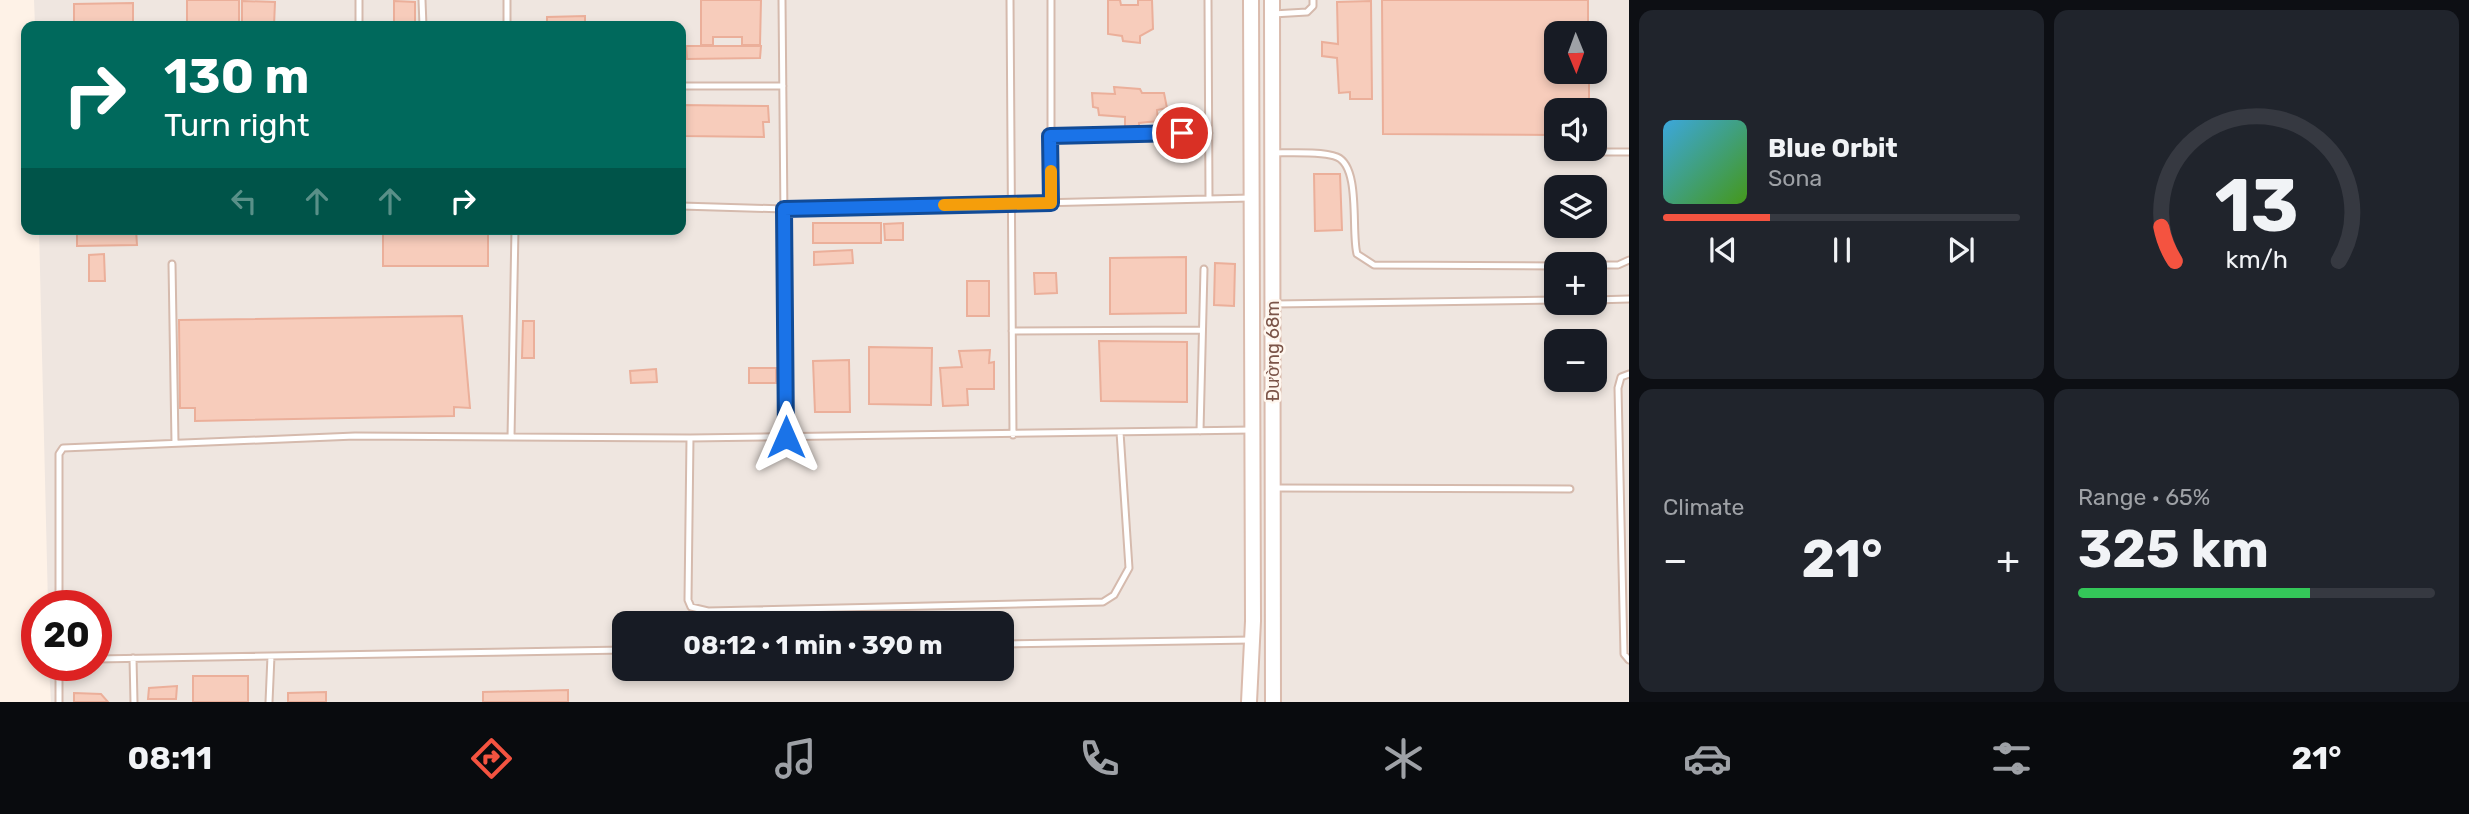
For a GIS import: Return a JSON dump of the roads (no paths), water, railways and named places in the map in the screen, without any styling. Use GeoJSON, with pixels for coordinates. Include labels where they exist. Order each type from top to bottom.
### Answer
{"type":"FeatureCollection","features":[{"type":"Feature","properties":{"kind":"street"},"geometry":{"type":"LineString","coordinates":[[1249,702],[1253,430],[1251,0]]}},
{"type":"Feature","properties":{"kind":"street","name":"Đường 68m"},"geometry":{"type":"LineString","coordinates":[[1272,7],[1273,702]]}},
{"type":"Feature","properties":{"kind":"lane"},"geometry":{"type":"LineString","coordinates":[[359,0],[359,21]]}},
{"type":"Feature","properties":{"kind":"lane"},"geometry":{"type":"LineString","coordinates":[[422,0],[423,21]]}},
{"type":"Feature","properties":{"kind":"lane"},"geometry":{"type":"LineString","coordinates":[[507,0],[507,21]]}},
{"type":"Feature","properties":{"kind":"lane"},"geometry":{"type":"LineString","coordinates":[[782,0],[786,437]]}},
{"type":"Feature","properties":{"kind":"lane"},"geometry":{"type":"LineString","coordinates":[[1010,0],[1013,435]]}},
{"type":"Feature","properties":{"kind":"lane"},"geometry":{"type":"LineString","coordinates":[[1051,0],[1051,203]]}},
{"type":"Feature","properties":{"kind":"lane"},"geometry":{"type":"LineString","coordinates":[[1208,0],[1209,199]]}},
{"type":"Feature","properties":{"kind":"lane"},"geometry":{"type":"LineString","coordinates":[[1272,7],[1307,12],[1313,6],[1313,0]]}},
{"type":"Feature","properties":{"kind":"lane"},"geometry":{"type":"LineString","coordinates":[[686,86],[783,86]]}},
{"type":"Feature","properties":{"kind":"lane"},"geometry":{"type":"LineString","coordinates":[[1050,136],[1209,133]]}},
{"type":"Feature","properties":{"kind":"lane"},"geometry":{"type":"LineString","coordinates":[[1607,152],[1629,152]]}},
{"type":"Feature","properties":{"kind":"lane"},"geometry":{"type":"LineString","coordinates":[[1272,153],[1336,156],[1345,163],[1353,191],[1357,254],[1374,265],[1544,265]]}},
{"type":"Feature","properties":{"kind":"lane"},"geometry":{"type":"LineString","coordinates":[[686,206],[784,209],[1252,198]]}},
{"type":"Feature","properties":{"kind":"lane"},"geometry":{"type":"LineString","coordinates":[[511,437],[515,235]]}},
{"type":"Feature","properties":{"kind":"lane"},"geometry":{"type":"LineString","coordinates":[[1607,265],[1618,265],[1629,260]]}},
{"type":"Feature","properties":{"kind":"lane"},"geometry":{"type":"LineString","coordinates":[[172,264],[174,443]]}},
{"type":"Feature","properties":{"kind":"lane"},"geometry":{"type":"LineString","coordinates":[[1200,431],[1204,269]]}},
{"type":"Feature","properties":{"kind":"lane"},"geometry":{"type":"LineString","coordinates":[[1607,300],[1629,299]]}},
{"type":"Feature","properties":{"kind":"lane"},"geometry":{"type":"LineString","coordinates":[[1273,304],[1544,300]]}},
{"type":"Feature","properties":{"kind":"lane"},"geometry":{"type":"LineString","coordinates":[[1012,331],[1202,330]]}},
{"type":"Feature","properties":{"kind":"lane"},"geometry":{"type":"LineString","coordinates":[[1629,374],[1621,377],[1618,388],[1624,654],[1629,660]]}},
{"type":"Feature","properties":{"kind":"lane"},"geometry":{"type":"LineString","coordinates":[[59,590],[59,454],[63,448],[355,436],[690,438],[1253,430]]}},
{"type":"Feature","properties":{"kind":"lane"},"geometry":{"type":"LineString","coordinates":[[690,438],[688,600],[691,607],[708,611],[1103,602],[1114,595],[1129,568],[1120,432]]}},
{"type":"Feature","properties":{"kind":"lane"},"geometry":{"type":"LineString","coordinates":[[1274,488],[1570,489]]}},
{"type":"Feature","properties":{"kind":"lane"},"geometry":{"type":"LineString","coordinates":[[1014,644],[1251,640]]}},
{"type":"Feature","properties":{"kind":"lane"},"geometry":{"type":"LineString","coordinates":[[112,659],[612,650]]}},
{"type":"Feature","properties":{"kind":"lane"},"geometry":{"type":"LineString","coordinates":[[269,702],[271,656]]}},
{"type":"Feature","properties":{"kind":"lane"},"geometry":{"type":"LineString","coordinates":[[133,658],[134,702]]}},
{"type":"Feature","properties":{"kind":"lane"},"geometry":{"type":"LineString","coordinates":[[59,681],[59,702]]}}]}
